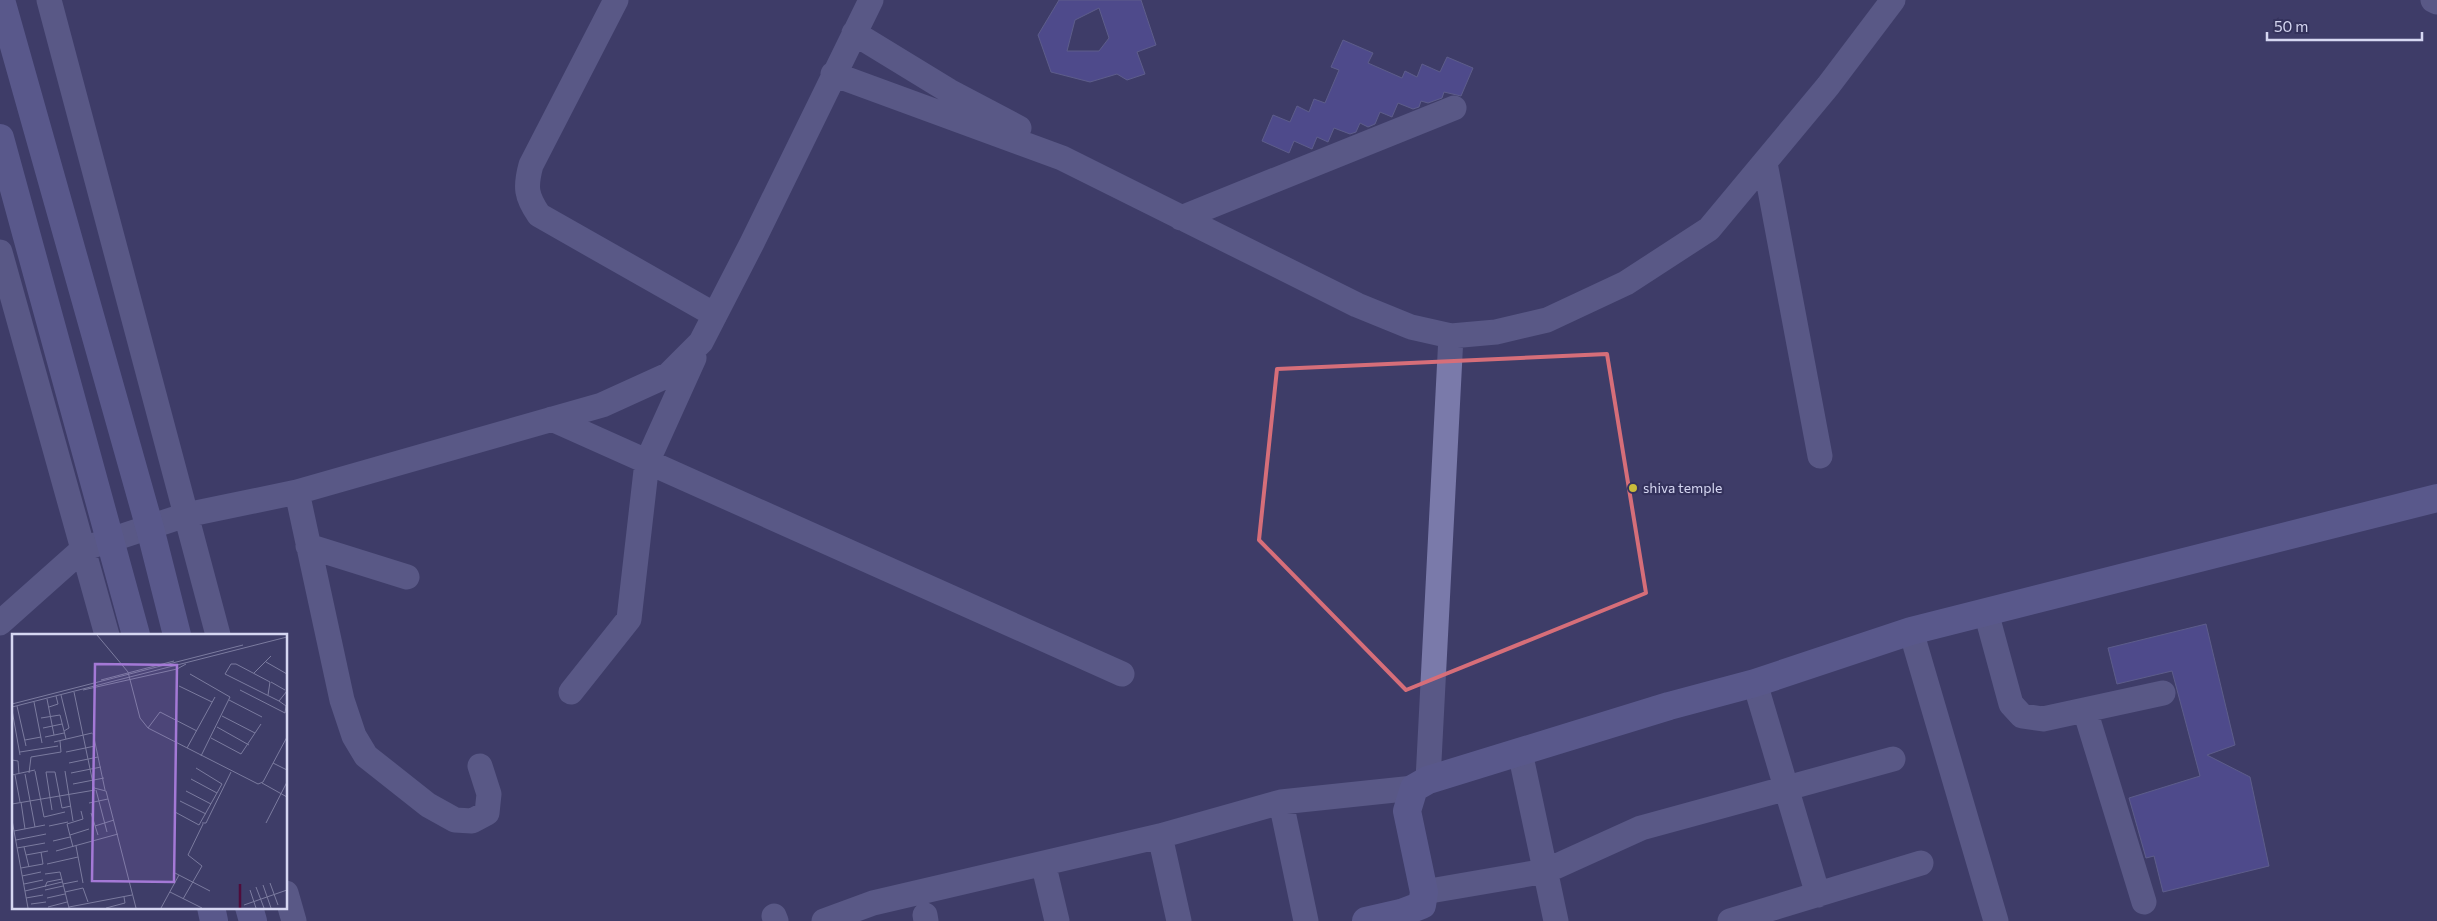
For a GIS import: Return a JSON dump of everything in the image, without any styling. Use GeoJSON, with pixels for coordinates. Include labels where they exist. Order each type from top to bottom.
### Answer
{"type":"FeatureCollection","features":[{"type":"Feature","properties":{"kind":"main road"},"geometry":{"type":"LineString","coordinates":[[1,0],[151,532],[177,634]]}},
{"type":"Feature","properties":{"kind":"main road"},"geometry":{"type":"LineString","coordinates":[[0,138],[136,634]]}},
{"type":"Feature","properties":{"kind":"main road"},"geometry":{"type":"LineString","coordinates":[[1366,921],[1424,906],[1407,811],[1421,784],[1669,706],[1755,683],[1911,631],[2437,498]]}},
{"type":"Feature","properties":{"kind":"main road"},"geometry":{"type":"LineString","coordinates":[[211,908],[214,921]]}},
{"type":"Feature","properties":{"kind":"main road"},"geometry":{"type":"LineString","coordinates":[[249,908],[253,921]]}},
{"type":"Feature","properties":{"kind":"street"},"geometry":{"type":"LineString","coordinates":[[49,0],[218,634]]}},
{"type":"Feature","properties":{"kind":"street"},"geometry":{"type":"LineString","coordinates":[[616,0],[531,165],[526,184],[530,201],[539,215],[715,315]]}},
{"type":"Feature","properties":{"kind":"street"},"geometry":{"type":"LineString","coordinates":[[571,692],[629,619],[647,462],[701,342],[871,0]]}},
{"type":"Feature","properties":{"kind":"street"},"geometry":{"type":"LineString","coordinates":[[834,74],[1062,158],[1356,305],[1411,327],[1451,336],[1496,332],[1546,320],[1626,283],[1710,229],[1828,86],[1893,0]]}},
{"type":"Feature","properties":{"kind":"street"},"geometry":{"type":"LineString","coordinates":[[2433,0],[2437,2]]}},
{"type":"Feature","properties":{"kind":"street"},"geometry":{"type":"LineString","coordinates":[[854,34],[949,91],[1023,131],[1062,158]]}},
{"type":"Feature","properties":{"kind":"street"},"geometry":{"type":"LineString","coordinates":[[1181,218],[1454,108]]}},
{"type":"Feature","properties":{"kind":"street"},"geometry":{"type":"LineString","coordinates":[[1765,163],[1820,456]]}},
{"type":"Feature","properties":{"kind":"street"},"geometry":{"type":"LineString","coordinates":[[0,252],[107,634]]}},
{"type":"Feature","properties":{"kind":"street"},"geometry":{"type":"LineString","coordinates":[[824,921],[873,903],[1160,836],[1281,802],[1421,784],[1451,336]]}},
{"type":"Feature","properties":{"kind":"street"},"geometry":{"type":"LineString","coordinates":[[0,623],[83,550],[186,515],[297,492],[602,405],[668,375],[701,342]]}},
{"type":"Feature","properties":{"kind":"street"},"geometry":{"type":"LineString","coordinates":[[552,419],[1122,674]]}},
{"type":"Feature","properties":{"kind":"street"},"geometry":{"type":"LineString","coordinates":[[297,492],[342,700],[354,736],[366,756],[428,806],[455,820],[472,821],[487,813],[489,794],[480,766]]}},
{"type":"Feature","properties":{"kind":"street"},"geometry":{"type":"LineString","coordinates":[[308,546],[407,577]]}},
{"type":"Feature","properties":{"kind":"street"},"geometry":{"type":"LineString","coordinates":[[1986,612],[2011,704],[2022,716],[2043,719],[2163,693]]}},
{"type":"Feature","properties":{"kind":"street"},"geometry":{"type":"LineString","coordinates":[[1911,631],[1996,921]]}},
{"type":"Feature","properties":{"kind":"street"},"geometry":{"type":"LineString","coordinates":[[1755,683],[1785,790],[1818,895]]}},
{"type":"Feature","properties":{"kind":"street"},"geometry":{"type":"LineString","coordinates":[[2085,710],[2144,902]]}},
{"type":"Feature","properties":{"kind":"street"},"geometry":{"type":"LineString","coordinates":[[1520,752],[1556,921]]}},
{"type":"Feature","properties":{"kind":"street"},"geometry":{"type":"LineString","coordinates":[[1424,906],[1546,871],[1641,828],[1893,759]]}},
{"type":"Feature","properties":{"kind":"street"},"geometry":{"type":"LineString","coordinates":[[1281,802],[1306,921]]}},
{"type":"Feature","properties":{"kind":"street"},"geometry":{"type":"LineString","coordinates":[[1160,836],[1179,921]]}},
{"type":"Feature","properties":{"kind":"street"},"geometry":{"type":"LineString","coordinates":[[1730,921],[1921,863]]}},
{"type":"Feature","properties":{"kind":"street"},"geometry":{"type":"LineString","coordinates":[[1046,874],[1057,921]]}},
{"type":"Feature","properties":{"kind":"street"},"geometry":{"type":"LineString","coordinates":[[288,900],[294,921]]}},
{"type":"Feature","properties":{"kind":"highlighted area"},"geometry":{"type":"Polygon","coordinates":[[[1607,354],[1646,593],[1406,690],[1259,540],[1277,369],[1607,354]]]}},
{"type":"Feature","properties":{"kind":"building"},"geometry":{"type":"Polygon","coordinates":[[[1059,0],[1141,0],[1156,45],[1137,52],[1145,74],[1127,80],[1117,74],[1090,82],[1051,72],[1038,35],[1059,0]],[[1099,8],[1075,20],[1067,51],[1099,51],[1109,38],[1099,8]]]}},
{"type":"Feature","properties":{"kind":"building"},"geometry":{"type":"Polygon","coordinates":[[[1343,40],[1373,53],[1368,63],[1402,78],[1405,71],[1417,77],[1422,64],[1440,72],[1447,57],[1473,68],[1461,96],[1444,92],[1442,98],[1428,103],[1421,101],[1419,107],[1413,109],[1398,103],[1392,117],[1380,112],[1375,124],[1368,127],[1360,123],[1356,132],[1350,134],[1334,128],[1328,142],[1317,137],[1312,149],[1294,141],[1289,153],[1262,141],[1273,115],[1290,122],[1297,106],[1309,112],[1314,99],[1325,103],[1339,70],[1331,67],[1343,40]]]}},
{"type":"Feature","properties":{"kind":"building"},"geometry":{"type":"Polygon","coordinates":[[[2206,624],[2235,745],[2207,755],[2250,777],[2269,866],[2163,892],[2154,856],[2146,858],[2129,798],[2200,776],[2172,671],[2117,684],[2108,648],[2206,624]]]}},
{"type":"Feature","properties":{"kind":"place","name":"shiva temple"},"geometry":{"type":"Point","coordinates":[1633,488]}}]}
